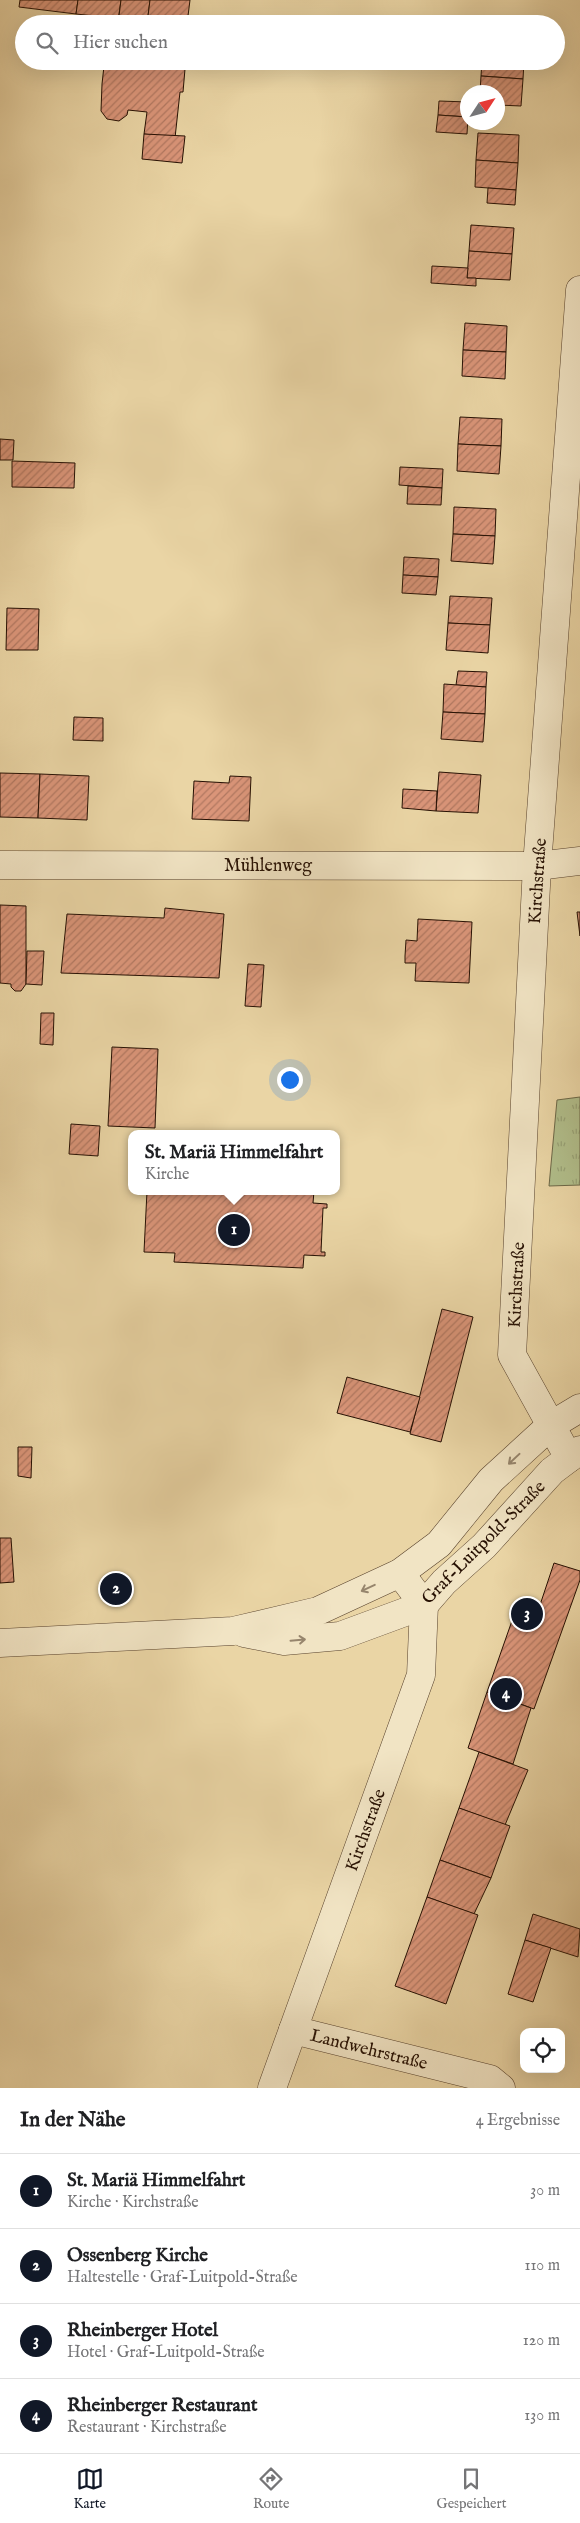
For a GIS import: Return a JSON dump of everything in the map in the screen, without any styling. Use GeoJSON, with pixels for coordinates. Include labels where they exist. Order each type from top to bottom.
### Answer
{"type":"FeatureCollection","features":[{"type":"Feature","properties":{"kind":"street","name":"Kirchstraße"},"geometry":{"type":"LineString","coordinates":[[574,1454],[550,1426],[512,1356],[537,866],[580,290]]}},
{"type":"Feature","properties":{"kind":"street","name":"Mühlenweg"},"geometry":{"type":"LineString","coordinates":[[0,865],[537,866],[580,861]]}},
{"type":"Feature","properties":{"kind":"street","name":"Graf-Luitpold-Straße"},"geometry":{"type":"LineString","coordinates":[[0,1643],[233,1631],[318,1611],[400,1574],[439,1544],[492,1480],[550,1426],[580,1408]]}},
{"type":"Feature","properties":{"kind":"street","name":"Graf-Luitpold-Straße"},"geometry":{"type":"LineString","coordinates":[[233,1631],[284,1641],[340,1636],[424,1605],[444,1582],[484,1546],[552,1471],[574,1454]]}},
{"type":"Feature","properties":{"kind":"street"},"geometry":{"type":"LineString","coordinates":[[400,1574],[424,1605]]}},
{"type":"Feature","properties":{"kind":"street","name":"Kirchstraße"},"geometry":{"type":"LineString","coordinates":[[272,2088],[420,1675],[424,1605]]}},
{"type":"Feature","properties":{"kind":"street","name":"Landwehrstraße"},"geometry":{"type":"LineString","coordinates":[[293,2030],[490,2079],[501,2088]]}},
{"type":"Feature","properties":{"kind":"green space"},"geometry":{"type":"Polygon","coordinates":[[[580,1097],[580,1185],[549,1186],[557,1100],[580,1097]]]}},
{"type":"Feature","properties":{"kind":"building"},"geometry":{"type":"Polygon","coordinates":[[[20,0],[78,0],[76,14],[19,7],[20,0]]]}},
{"type":"Feature","properties":{"kind":"building"},"geometry":{"type":"Polygon","coordinates":[[[78,0],[121,0],[119,15],[76,14],[78,0]]]}},
{"type":"Feature","properties":{"kind":"building"},"geometry":{"type":"Polygon","coordinates":[[[121,0],[150,0],[148,15],[119,15],[121,0]]]}},
{"type":"Feature","properties":{"kind":"building"},"geometry":{"type":"Polygon","coordinates":[[[150,0],[190,0],[188,15],[148,15],[150,0]]]}},
{"type":"Feature","properties":{"kind":"building"},"geometry":{"type":"Polygon","coordinates":[[[104,70],[185,70],[183,92],[180,92],[175,138],[144,134],[147,112],[128,110],[127,115],[119,121],[107,119],[101,111],[104,70]]]}},
{"type":"Feature","properties":{"kind":"building"},"geometry":{"type":"Polygon","coordinates":[[[481,70],[524,70],[523,79],[481,76],[481,70]]]}},
{"type":"Feature","properties":{"kind":"building"},"geometry":{"type":"Polygon","coordinates":[[[481,76],[523,79],[521,106],[505,105],[505,85],[480,85],[481,76]]]}},
{"type":"Feature","properties":{"kind":"building"},"geometry":{"type":"Polygon","coordinates":[[[439,101],[460,102],[460,116],[438,115],[439,101]]]}},
{"type":"Feature","properties":{"kind":"building"},"geometry":{"type":"Polygon","coordinates":[[[438,115],[460,116],[460,130],[467,130],[467,134],[436,132],[438,115]]]}},
{"type":"Feature","properties":{"kind":"building"},"geometry":{"type":"Polygon","coordinates":[[[478,133],[519,135],[518,163],[476,160],[478,133]]]}},
{"type":"Feature","properties":{"kind":"building"},"geometry":{"type":"Polygon","coordinates":[[[144,134],[185,136],[182,163],[142,159],[144,134]]]}},
{"type":"Feature","properties":{"kind":"building"},"geometry":{"type":"Polygon","coordinates":[[[476,160],[518,163],[516,190],[475,187],[476,160]]]}},
{"type":"Feature","properties":{"kind":"building"},"geometry":{"type":"Polygon","coordinates":[[[488,188],[516,190],[515,205],[487,203],[488,188]]]}},
{"type":"Feature","properties":{"kind":"building"},"geometry":{"type":"Polygon","coordinates":[[[471,225],[514,228],[512,254],[469,251],[471,225]]]}},
{"type":"Feature","properties":{"kind":"building"},"geometry":{"type":"Polygon","coordinates":[[[469,251],[512,254],[510,280],[467,278],[469,251]]]}},
{"type":"Feature","properties":{"kind":"building"},"geometry":{"type":"Polygon","coordinates":[[[432,266],[468,268],[467,278],[476,278],[476,286],[431,283],[432,266]]]}},
{"type":"Feature","properties":{"kind":"building"},"geometry":{"type":"Polygon","coordinates":[[[465,323],[507,326],[506,352],[463,350],[465,323]]]}},
{"type":"Feature","properties":{"kind":"building"},"geometry":{"type":"Polygon","coordinates":[[[463,350],[506,352],[505,379],[462,376],[463,350]]]}},
{"type":"Feature","properties":{"kind":"building"},"geometry":{"type":"Polygon","coordinates":[[[460,417],[502,419],[501,446],[458,444],[460,417]]]}},
{"type":"Feature","properties":{"kind":"building"},"geometry":{"type":"Polygon","coordinates":[[[0,439],[14,440],[13,460],[0,460],[0,439]]]}},
{"type":"Feature","properties":{"kind":"building"},"geometry":{"type":"Polygon","coordinates":[[[458,444],[501,446],[499,474],[457,471],[458,444]]]}},
{"type":"Feature","properties":{"kind":"building"},"geometry":{"type":"Polygon","coordinates":[[[12,461],[75,463],[74,488],[12,487],[12,461]]]}},
{"type":"Feature","properties":{"kind":"building"},"geometry":{"type":"Polygon","coordinates":[[[400,467],[443,469],[442,488],[399,485],[400,467]]]}},
{"type":"Feature","properties":{"kind":"building"},"geometry":{"type":"Polygon","coordinates":[[[408,486],[442,488],[441,505],[407,504],[408,486]]]}},
{"type":"Feature","properties":{"kind":"building"},"geometry":{"type":"Polygon","coordinates":[[[454,507],[496,509],[495,536],[453,534],[454,507]]]}},
{"type":"Feature","properties":{"kind":"building"},"geometry":{"type":"Polygon","coordinates":[[[453,534],[495,536],[493,564],[451,561],[453,534]]]}},
{"type":"Feature","properties":{"kind":"building"},"geometry":{"type":"Polygon","coordinates":[[[404,557],[439,559],[438,577],[403,575],[404,557]]]}},
{"type":"Feature","properties":{"kind":"building"},"geometry":{"type":"Polygon","coordinates":[[[403,575],[438,577],[436,595],[402,593],[403,575]]]}},
{"type":"Feature","properties":{"kind":"building"},"geometry":{"type":"Polygon","coordinates":[[[450,596],[492,598],[490,625],[448,623],[450,596]]]}},
{"type":"Feature","properties":{"kind":"building"},"geometry":{"type":"Polygon","coordinates":[[[7,608],[39,609],[38,650],[6,650],[7,608]]]}},
{"type":"Feature","properties":{"kind":"building"},"geometry":{"type":"Polygon","coordinates":[[[448,623],[490,625],[488,653],[446,650],[448,623]]]}},
{"type":"Feature","properties":{"kind":"building"},"geometry":{"type":"Polygon","coordinates":[[[458,671],[487,672],[486,687],[456,685],[458,671]]]}},
{"type":"Feature","properties":{"kind":"building"},"geometry":{"type":"Polygon","coordinates":[[[444,684],[486,687],[485,714],[443,712],[444,684]]]}},
{"type":"Feature","properties":{"kind":"building"},"geometry":{"type":"Polygon","coordinates":[[[443,712],[485,714],[483,742],[441,739],[443,712]]]}},
{"type":"Feature","properties":{"kind":"building"},"geometry":{"type":"Polygon","coordinates":[[[74,717],[103,718],[103,741],[73,740],[74,717]]]}},
{"type":"Feature","properties":{"kind":"building"},"geometry":{"type":"Polygon","coordinates":[[[439,772],[481,775],[478,813],[436,811],[439,772]]]}},
{"type":"Feature","properties":{"kind":"building"},"geometry":{"type":"Polygon","coordinates":[[[0,773],[40,774],[38,818],[0,817],[0,773]]]}},
{"type":"Feature","properties":{"kind":"building"},"geometry":{"type":"Polygon","coordinates":[[[40,774],[89,776],[87,820],[38,818],[40,774]]]}},
{"type":"Feature","properties":{"kind":"building"},"geometry":{"type":"Polygon","coordinates":[[[230,776],[251,777],[249,821],[192,819],[194,781],[229,783],[230,776]]]}},
{"type":"Feature","properties":{"kind":"building"},"geometry":{"type":"Polygon","coordinates":[[[403,789],[437,791],[436,811],[402,808],[403,789]]]}},
{"type":"Feature","properties":{"kind":"building"},"geometry":{"type":"Polygon","coordinates":[[[0,905],[26,906],[26,984],[21,991],[15,991],[11,984],[0,983],[0,905]]]}},
{"type":"Feature","properties":{"kind":"building"},"geometry":{"type":"Polygon","coordinates":[[[165,908],[224,914],[219,978],[61,973],[67,914],[164,918],[165,908]]]}},
{"type":"Feature","properties":{"kind":"building"},"geometry":{"type":"Polygon","coordinates":[[[577,912],[580,912],[580,936],[577,912]]]}},
{"type":"Feature","properties":{"kind":"building"},"geometry":{"type":"Polygon","coordinates":[[[418,919],[472,922],[469,983],[415,981],[416,963],[405,963],[405,956],[406,940],[417,941],[418,919]]]}},
{"type":"Feature","properties":{"kind":"building"},"geometry":{"type":"Polygon","coordinates":[[[27,951],[44,951],[42,985],[26,984],[27,951]]]}},
{"type":"Feature","properties":{"kind":"building"},"geometry":{"type":"Polygon","coordinates":[[[248,964],[264,965],[261,1007],[245,1006],[248,964]]]}},
{"type":"Feature","properties":{"kind":"building"},"geometry":{"type":"Polygon","coordinates":[[[41,1013],[54,1013],[53,1045],[40,1044],[41,1013]]]}},
{"type":"Feature","properties":{"kind":"building"},"geometry":{"type":"Polygon","coordinates":[[[112,1047],[158,1049],[155,1128],[108,1126],[112,1047]]]}},
{"type":"Feature","properties":{"kind":"building"},"geometry":{"type":"Polygon","coordinates":[[[71,1124],[100,1126],[98,1156],[69,1154],[71,1124]]]}},
{"type":"Feature","properties":{"kind":"building"},"geometry":{"type":"Polygon","coordinates":[[[147,1195],[314,1195],[313,1203],[327,1204],[327,1208],[323,1208],[321,1252],[325,1252],[325,1256],[304,1255],[303,1268],[174,1262],[175,1253],[144,1252],[147,1195]]]}},
{"type":"Feature","properties":{"kind":"building"},"geometry":{"type":"Polygon","coordinates":[[[442,1309],[473,1317],[441,1442],[410,1434],[442,1309]]]}},
{"type":"Feature","properties":{"kind":"building"},"geometry":{"type":"Polygon","coordinates":[[[347,1377],[420,1397],[410,1432],[337,1413],[347,1377]]]}},
{"type":"Feature","properties":{"kind":"building"},"geometry":{"type":"Polygon","coordinates":[[[18,1447],[32,1447],[31,1478],[18,1476],[18,1447]]]}},
{"type":"Feature","properties":{"kind":"building"},"geometry":{"type":"Polygon","coordinates":[[[0,1538],[11,1538],[14,1582],[0,1583],[0,1538]]]}},
{"type":"Feature","properties":{"kind":"building"},"geometry":{"type":"Polygon","coordinates":[[[554,1563],[580,1571],[580,1580],[534,1709],[487,1692],[520,1598],[540,1605],[554,1563]]]}},
{"type":"Feature","properties":{"kind":"building"},"geometry":{"type":"Polygon","coordinates":[[[487,1692],[531,1708],[513,1764],[468,1748],[487,1692]]]}},
{"type":"Feature","properties":{"kind":"building"},"geometry":{"type":"Polygon","coordinates":[[[479,1752],[528,1770],[505,1825],[459,1808],[479,1752]]]}},
{"type":"Feature","properties":{"kind":"building"},"geometry":{"type":"Polygon","coordinates":[[[459,1808],[510,1826],[491,1878],[440,1860],[459,1808]]]}},
{"type":"Feature","properties":{"kind":"building"},"geometry":{"type":"Polygon","coordinates":[[[440,1860],[491,1878],[474,1914],[427,1897],[440,1860]]]}},
{"type":"Feature","properties":{"kind":"building"},"geometry":{"type":"Polygon","coordinates":[[[427,1897],[478,1915],[446,2004],[395,1986],[427,1897]]]}},
{"type":"Feature","properties":{"kind":"building"},"geometry":{"type":"Polygon","coordinates":[[[533,1914],[580,1929],[578,1957],[525,1940],[533,1914]]]}},
{"type":"Feature","properties":{"kind":"building"},"geometry":{"type":"Polygon","coordinates":[[[525,1940],[551,1948],[533,2002],[508,1994],[525,1940]]]}},
{"type":"Feature","properties":{"kind":"place","name":"St. Mariä Himmelfahrt"},"geometry":{"type":"Point","coordinates":[234,1230]}},
{"type":"Feature","properties":{"kind":"place","name":"Ossenberg Kirche"},"geometry":{"type":"Point","coordinates":[116,1589]}},
{"type":"Feature","properties":{"kind":"place","name":"Rheinberger Hotel"},"geometry":{"type":"Point","coordinates":[527,1614]}},
{"type":"Feature","properties":{"kind":"place","name":"Rheinberger Restaurant"},"geometry":{"type":"Point","coordinates":[506,1694]}}]}
